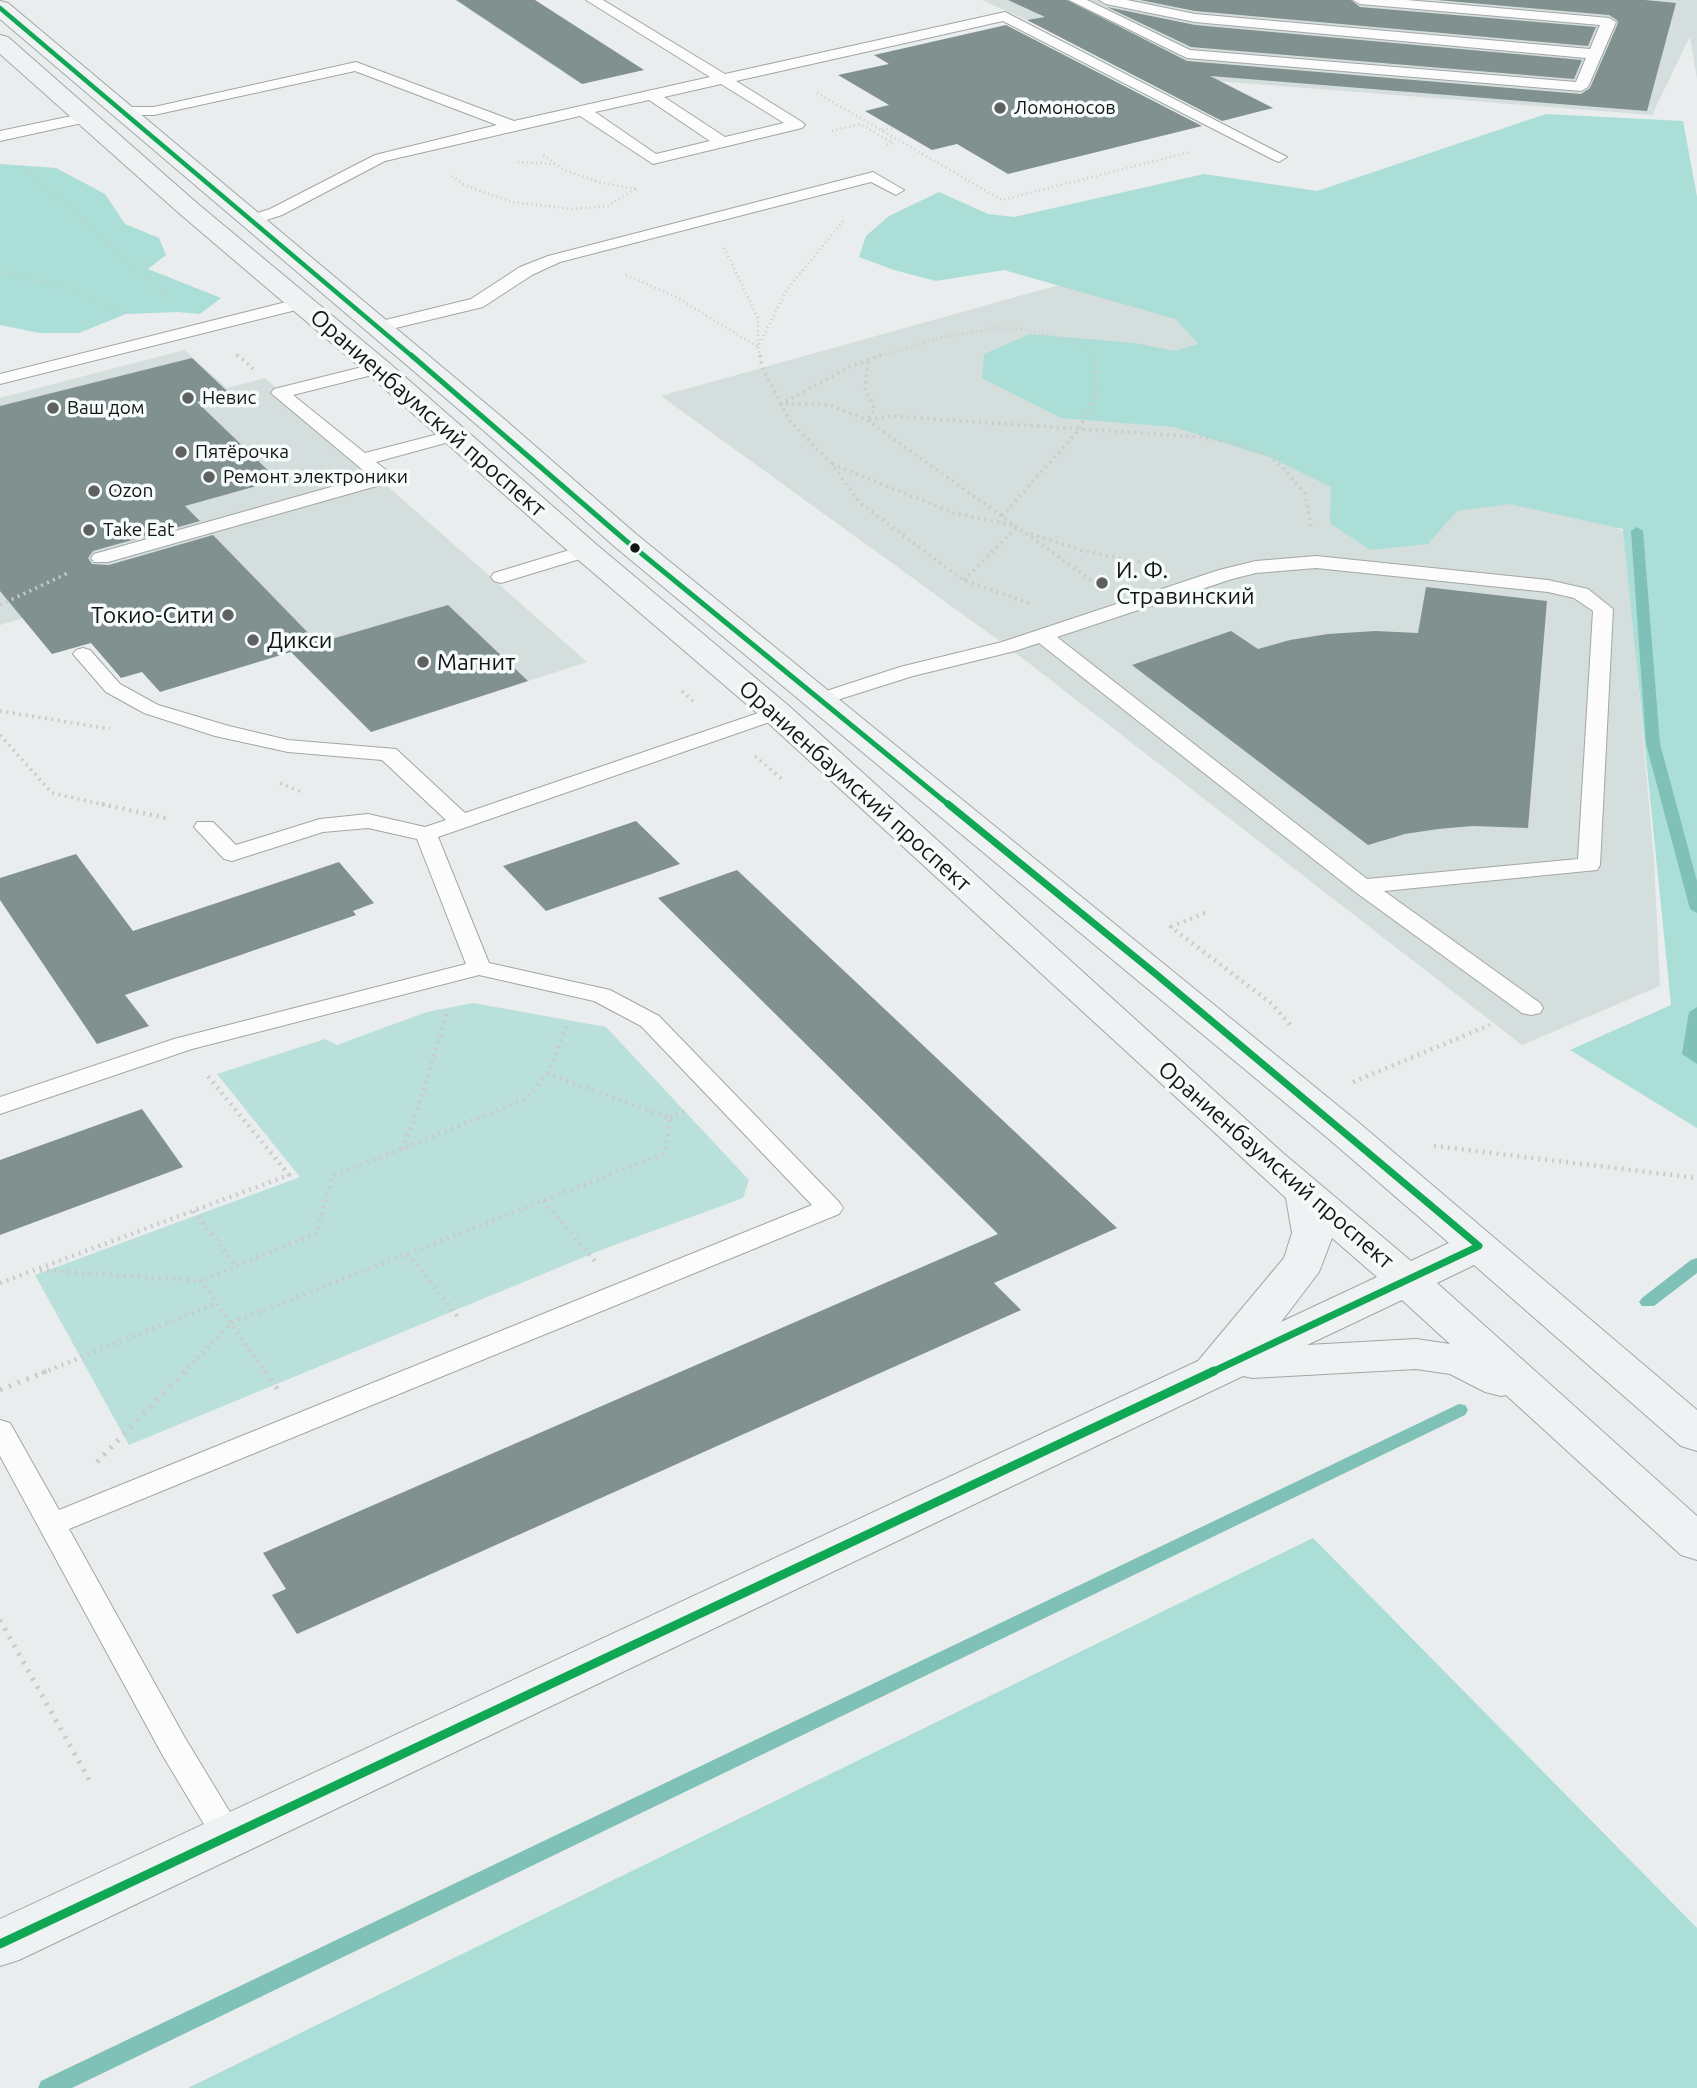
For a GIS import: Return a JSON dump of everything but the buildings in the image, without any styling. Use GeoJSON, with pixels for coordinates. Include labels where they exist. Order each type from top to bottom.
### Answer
{"type":"FeatureCollection","features":[{"type":"Feature","properties":{"kind":"main road","name":"Ораниенбаумский проспект"},"geometry":{"type":"LineString","coordinates":[[0,8],[494,424],[625,540],[1198,1010],[1479,1246],[1697,1435]]}},
{"type":"Feature","properties":{"kind":"main road","name":"Ораниенбаумский проспект"},"geometry":{"type":"LineString","coordinates":[[0,42],[776,713],[1697,1543]]}},
{"type":"Feature","properties":{"kind":"main road"},"geometry":{"type":"LineString","coordinates":[[86,118],[122,111]]}},
{"type":"Feature","properties":{"kind":"main road"},"geometry":{"type":"LineString","coordinates":[[215,229],[251,220]]}},
{"type":"Feature","properties":{"kind":"main road"},"geometry":{"type":"LineString","coordinates":[[454,435],[494,424]]}},
{"type":"Feature","properties":{"kind":"main road"},"geometry":{"type":"LineString","coordinates":[[586,551],[625,540]]}},
{"type":"Feature","properties":{"kind":"main road"},"geometry":{"type":"LineString","coordinates":[[776,713],[818,700]]}},
{"type":"Feature","properties":{"kind":"main road"},"geometry":{"type":"LineString","coordinates":[[1203,1378],[1262,1316],[1304,1262],[1313,1233],[1305,1192]]}},
{"type":"Feature","properties":{"kind":"main road"},"geometry":{"type":"LineString","coordinates":[[0,1944],[1479,1246]]}},
{"type":"Feature","properties":{"kind":"main road"},"geometry":{"type":"LineString","coordinates":[[1203,1378],[1256,1361],[1416,1353],[1459,1360],[1539,1401]]}},
{"type":"Feature","properties":{"kind":"lane"},"geometry":{"type":"LineString","coordinates":[[583,111],[653,159],[797,125],[593,0]]}},
{"type":"Feature","properties":{"kind":"lane"},"geometry":{"type":"LineString","coordinates":[[1076,0],[1187,54],[1581,88],[1609,22],[1360,0]]}},
{"type":"Feature","properties":{"kind":"lane"},"geometry":{"type":"LineString","coordinates":[[1106,0],[1195,18],[1595,54]]}},
{"type":"Feature","properties":{"kind":"lane"},"geometry":{"type":"LineString","coordinates":[[251,220],[276,212],[380,158],[1005,16],[1279,157]]}},
{"type":"Feature","properties":{"kind":"lane"},"geometry":{"type":"LineString","coordinates":[[122,111],[154,111],[356,66],[513,126]]}},
{"type":"Feature","properties":{"kind":"lane"},"geometry":{"type":"LineString","coordinates":[[652,95],[723,143]]}},
{"type":"Feature","properties":{"kind":"lane"},"geometry":{"type":"LineString","coordinates":[[0,136],[86,118]]}},
{"type":"Feature","properties":{"kind":"lane"},"geometry":{"type":"LineString","coordinates":[[379,327],[477,303],[526,271],[554,259],[873,177],[896,190]]}},
{"type":"Feature","properties":{"kind":"lane"},"geometry":{"type":"LineString","coordinates":[[0,379],[302,303]]}},
{"type":"Feature","properties":{"kind":"lane"},"geometry":{"type":"LineString","coordinates":[[280,393],[378,368]]}},
{"type":"Feature","properties":{"kind":"lane"},"geometry":{"type":"LineString","coordinates":[[101,558],[384,478],[280,393]]}},
{"type":"Feature","properties":{"kind":"lane"},"geometry":{"type":"LineString","coordinates":[[362,460],[454,435]]}},
{"type":"Feature","properties":{"kind":"lane"},"geometry":{"type":"LineString","coordinates":[[501,577],[586,551]]}},
{"type":"Feature","properties":{"kind":"lane"},"geometry":{"type":"LineString","coordinates":[[818,700],[907,671],[1008,647],[1125,606],[1256,567],[1316,562],[1548,586],[1581,593],[1603,609],[1589,865],[1362,886]]}},
{"type":"Feature","properties":{"kind":"lane"},"geometry":{"type":"LineString","coordinates":[[1042,635],[1362,886],[1531,1009]]}},
{"type":"Feature","properties":{"kind":"lane"},"geometry":{"type":"LineString","coordinates":[[83,654],[113,688],[151,709],[288,747],[388,754],[461,822]]}},
{"type":"Feature","properties":{"kind":"lane"},"geometry":{"type":"LineString","coordinates":[[205,827],[232,854],[332,824],[368,821],[426,834],[776,713]]}},
{"type":"Feature","properties":{"kind":"lane"},"geometry":{"type":"LineString","coordinates":[[426,834],[470,971]]}},
{"type":"Feature","properties":{"kind":"lane"},"geometry":{"type":"LineString","coordinates":[[0,1106],[183,1044],[470,971],[602,995],[650,1021],[830,1208],[301,1423],[50,1519]]}},
{"type":"Feature","properties":{"kind":"lane"},"geometry":{"type":"LineString","coordinates":[[0,1430],[174,1747],[229,1837]]}},
{"type":"Feature","properties":{"kind":"path"},"geometry":{"type":"LineString","coordinates":[[779,68],[880,131],[1002,200],[1242,139]]}},
{"type":"Feature","properties":{"kind":"path"},"geometry":{"type":"LineString","coordinates":[[380,158],[443,169],[466,186],[512,202],[572,209],[608,206],[635,189],[602,183],[564,170],[532,143],[530,131],[534,121]]}},
{"type":"Feature","properties":{"kind":"path"},"geometry":{"type":"LineString","coordinates":[[874,132],[894,128]]}},
{"type":"Feature","properties":{"kind":"path"},"geometry":{"type":"LineString","coordinates":[[20,163],[202,328],[212,332],[280,393]]}},
{"type":"Feature","properties":{"kind":"path"},"geometry":{"type":"LineString","coordinates":[[554,259],[613,270],[632,277],[676,298],[758,347],[758,318],[730,260],[720,242],[696,223]]}},
{"type":"Feature","properties":{"kind":"path"},"geometry":{"type":"LineString","coordinates":[[0,271],[66,288],[116,309],[170,337]]}},
{"type":"Feature","properties":{"kind":"path"},"geometry":{"type":"LineString","coordinates":[[781,404],[849,367],[869,362],[891,351],[968,332],[1023,329],[1051,334],[1089,350],[1095,361],[1096,393],[1079,430],[1002,516]]}},
{"type":"Feature","properties":{"kind":"path"},"geometry":{"type":"LineString","coordinates":[[867,420],[875,409],[865,388],[865,374],[869,362]]}},
{"type":"Feature","properties":{"kind":"path"},"geometry":{"type":"LineString","coordinates":[[762,367],[790,421],[831,463],[860,503],[964,580],[1082,622]]}},
{"type":"Feature","properties":{"kind":"path"},"geometry":{"type":"LineString","coordinates":[[781,404],[829,405],[867,420],[1027,532],[1125,606]]}},
{"type":"Feature","properties":{"kind":"path"},"geometry":{"type":"LineString","coordinates":[[867,420],[892,416],[1199,437],[1234,443],[1268,456],[1283,467],[1305,494],[1316,562]]}},
{"type":"Feature","properties":{"kind":"path"},"geometry":{"type":"LineString","coordinates":[[831,463],[954,513],[1018,526]]}},
{"type":"Feature","properties":{"kind":"path"},"geometry":{"type":"LineString","coordinates":[[964,580],[1018,526]]}},
{"type":"Feature","properties":{"kind":"path"},"geometry":{"type":"LineString","coordinates":[[1027,532],[1080,550],[1147,564]]}},
{"type":"Feature","properties":{"kind":"path"},"geometry":{"type":"LineString","coordinates":[[0,605],[101,558]]}},
{"type":"Feature","properties":{"kind":"path"},"geometry":{"type":"LineString","coordinates":[[0,735],[52,793],[205,827]]}},
{"type":"Feature","properties":{"kind":"path"},"geometry":{"type":"LineString","coordinates":[[402,1150],[470,971]]}},
{"type":"Feature","properties":{"kind":"path"},"geometry":{"type":"LineString","coordinates":[[37,1269],[201,1282],[317,1233],[332,1177],[525,1099],[548,1074],[579,990]]}},
{"type":"Feature","properties":{"kind":"path"},"geometry":{"type":"LineString","coordinates":[[1342,1086],[1493,1024]]}},
{"type":"Feature","properties":{"kind":"path"},"geometry":{"type":"LineString","coordinates":[[0,1283],[289,1175],[183,1044]]}},
{"type":"Feature","properties":{"kind":"path"},"geometry":{"type":"LineString","coordinates":[[50,1519],[232,1324],[665,1153],[670,1118],[548,1074]]}},
{"type":"Feature","properties":{"kind":"path"},"geometry":{"type":"LineString","coordinates":[[1431,1146],[1697,1178]]}},
{"type":"Feature","properties":{"kind":"path"},"geometry":{"type":"LineString","coordinates":[[543,1201],[621,1292]]}},
{"type":"Feature","properties":{"kind":"path"},"geometry":{"type":"LineString","coordinates":[[194,1210],[236,1266]]}},
{"type":"Feature","properties":{"kind":"path"},"geometry":{"type":"LineString","coordinates":[[408,1254],[482,1349]]}},
{"type":"Feature","properties":{"kind":"path"},"geometry":{"type":"LineString","coordinates":[[201,1282],[301,1423]]}},
{"type":"Feature","properties":{"kind":"path"},"geometry":{"type":"LineString","coordinates":[[0,1390],[216,1303]]}},
{"type":"Feature","properties":{"kind":"path"},"geometry":{"type":"LineString","coordinates":[[0,1620],[92,1785]]}},
{"type":"Feature","properties":{"kind":"shaded area"},"geometry":{"type":"Polygon","coordinates":[[[982,0],[1697,0],[1697,79],[1690,36],[1652,115],[1152,76],[982,0]]]}},
{"type":"Feature","properties":{"kind":"shaded area"},"geometry":{"type":"Polygon","coordinates":[[[1546,114],[1683,121],[1697,197],[1697,1128],[1570,1050],[1671,1005],[1623,529],[1510,504],[1457,511],[1428,544],[1370,550],[1330,523],[1331,487],[1272,458],[1174,427],[1061,418],[982,378],[984,354],[1030,334],[1134,343],[1175,351],[1198,344],[1176,319],[1004,270],[936,281],[859,257],[866,236],[889,216],[939,192],[988,214],[1014,217],[1204,174],[1317,191],[1546,114]]]}},
{"type":"Feature","properties":{"kind":"shaded area"},"geometry":{"type":"Polygon","coordinates":[[[0,164],[56,168],[105,194],[125,224],[159,238],[166,255],[148,269],[221,298],[200,314],[126,314],[79,333],[40,333],[0,325],[0,164]]]}},
{"type":"Feature","properties":{"kind":"shaded area"},"geometry":{"type":"Polygon","coordinates":[[[1109,271],[1625,532],[1654,861],[1660,986],[1522,1045],[1008,647],[661,396],[1109,271]]]}},
{"type":"Feature","properties":{"kind":"shaded area"},"geometry":{"type":"Polygon","coordinates":[[[184,350],[227,388],[265,378],[587,662],[371,732],[291,651],[78,602],[0,625],[0,398],[184,350]]]}},
{"type":"Feature","properties":{"kind":"shaded area"},"geometry":{"type":"Polygon","coordinates":[[[1313,1538],[1697,1928],[1697,2088],[188,2088],[1313,1538]]]}},
{"type":"Feature","properties":{"kind":"green space"},"geometry":{"type":"Polygon","coordinates":[[[473,1003],[606,1027],[749,1180],[743,1198],[601,1250],[129,1445],[35,1275],[300,1177],[217,1074],[325,1039],[337,1045],[427,1012],[473,1003]]]}},
{"type":"Feature","properties":{"kind":"waterway"},"geometry":{"type":"LineString","coordinates":[[1637,531],[1653,744],[1697,909]]}},
{"type":"Feature","properties":{"kind":"waterway"},"geometry":{"type":"LineString","coordinates":[[1697,1012],[1690,1054],[1697,1059]]}},
{"type":"Feature","properties":{"kind":"waterway"},"geometry":{"type":"LineString","coordinates":[[1648,1302],[1697,1264]]}},
{"type":"Feature","properties":{"kind":"waterway"},"geometry":{"type":"LineString","coordinates":[[49,2088],[1459,1410]]}},
{"type":"Feature","properties":{"kind":"transit line"},"geometry":{"type":"LineString","coordinates":[[0,8],[493,424],[625,540],[1157,975],[1479,1246],[0,1944]]}},
{"type":"Feature","properties":{"kind":"place","name":"Ломоносов"},"geometry":{"type":"Point","coordinates":[1000,108]}},
{"type":"Feature","properties":{"kind":"place","name":"Невис"},"geometry":{"type":"Point","coordinates":[188,398]}},
{"type":"Feature","properties":{"kind":"place","name":"Ваш дом"},"geometry":{"type":"Point","coordinates":[53,408]}},
{"type":"Feature","properties":{"kind":"place","name":"Пятёрочка"},"geometry":{"type":"Point","coordinates":[181,452]}},
{"type":"Feature","properties":{"kind":"place","name":"Ремонт электроники"},"geometry":{"type":"Point","coordinates":[209,477]}},
{"type":"Feature","properties":{"kind":"place","name":"Ozon"},"geometry":{"type":"Point","coordinates":[94,491]}},
{"type":"Feature","properties":{"kind":"place","name":"Take Eat"},"geometry":{"type":"Point","coordinates":[89,530]}},
{"type":"Feature","properties":{"kind":"place","name":"И. Ф. Стравинский"},"geometry":{"type":"Point","coordinates":[1102,583]}},
{"type":"Feature","properties":{"kind":"place","name":"Токио-Сити"},"geometry":{"type":"Point","coordinates":[228,615]}},
{"type":"Feature","properties":{"kind":"place","name":"Дикси"},"geometry":{"type":"Point","coordinates":[253,640]}},
{"type":"Feature","properties":{"kind":"place","name":"Магнит"},"geometry":{"type":"Point","coordinates":[423,662]}}]}
